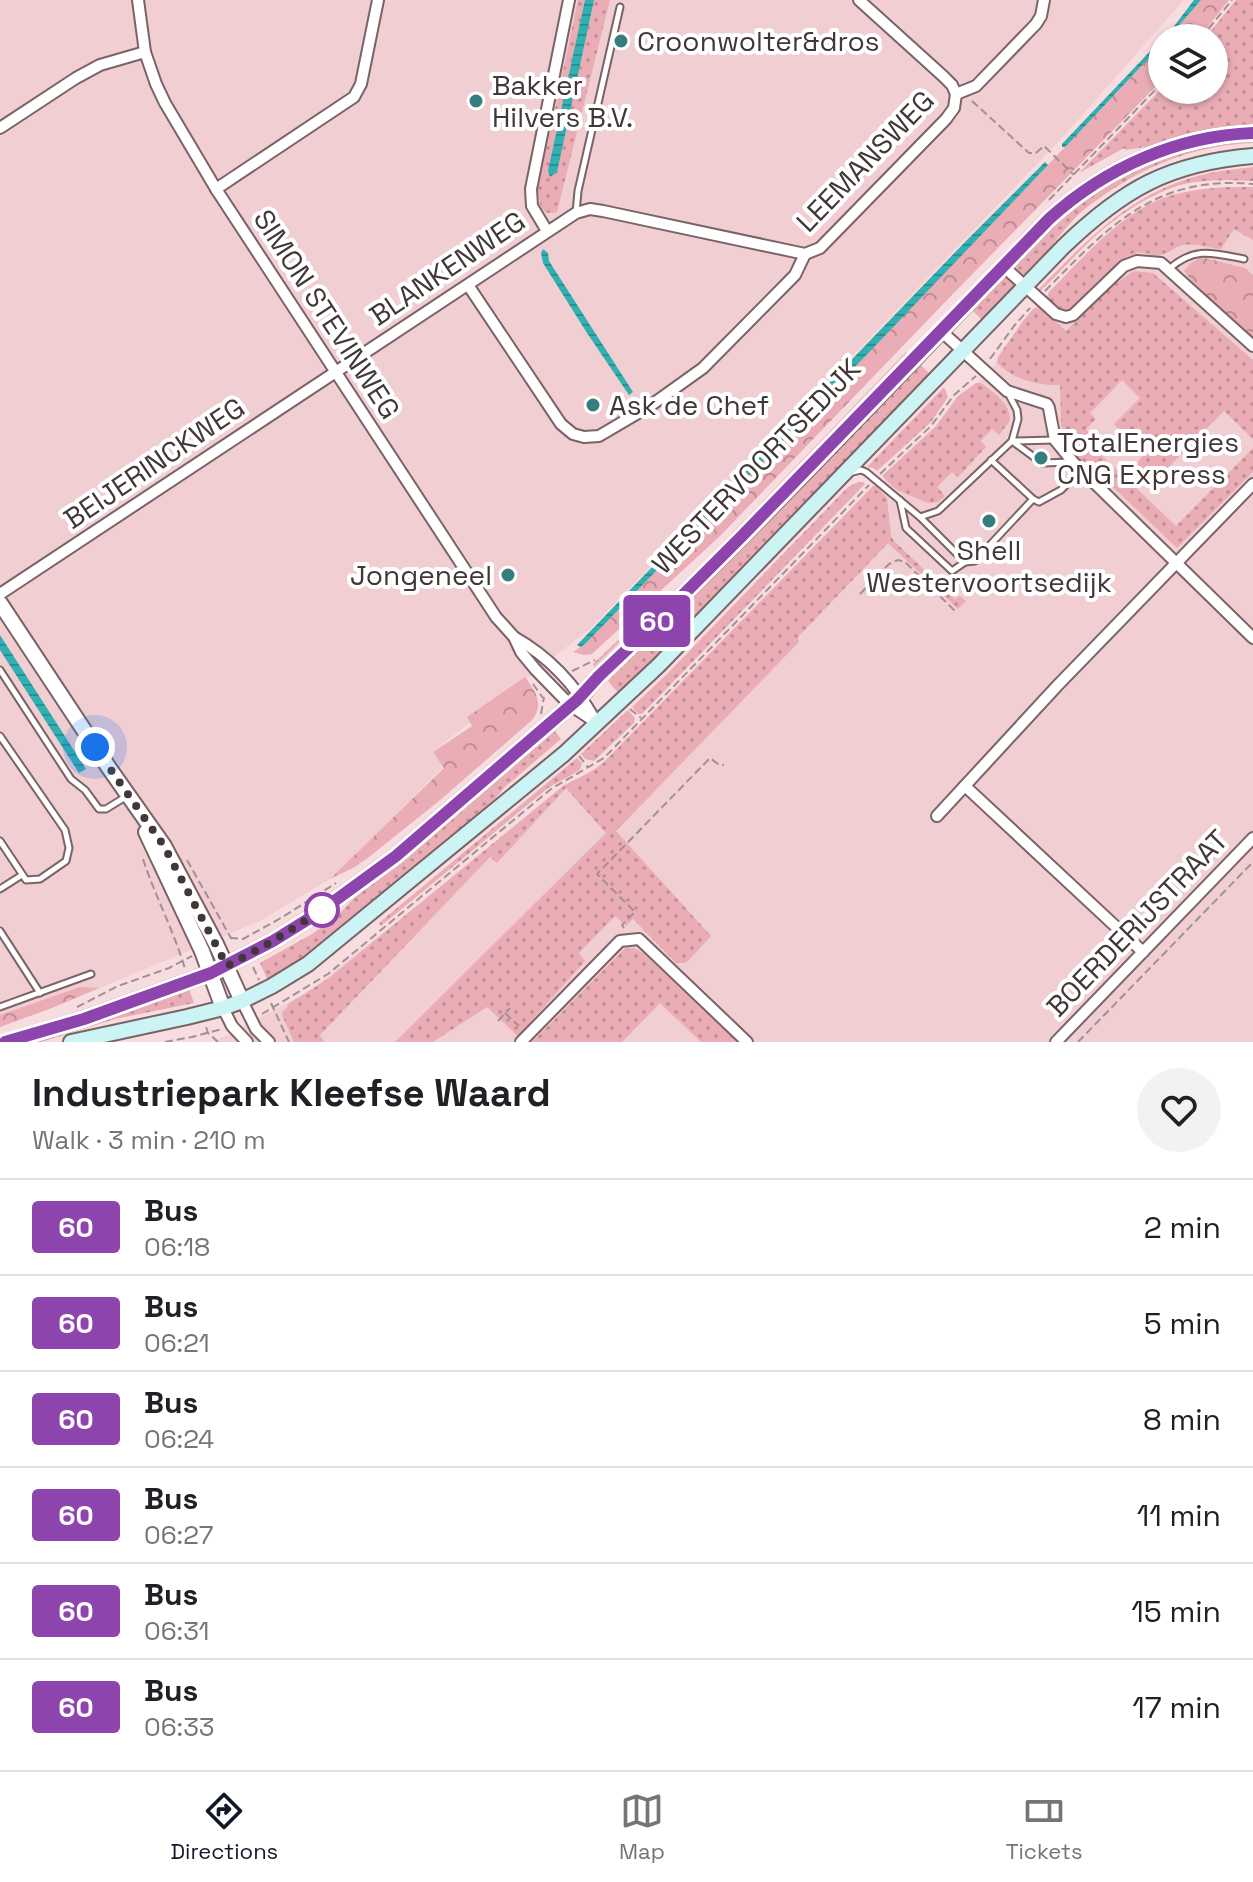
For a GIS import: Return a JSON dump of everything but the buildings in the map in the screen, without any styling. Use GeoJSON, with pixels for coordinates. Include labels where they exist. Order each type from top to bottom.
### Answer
{"type":"FeatureCollection","features":[{"type":"Feature","properties":{"kind":"main road","name":"WESTERVOORTSEDIJK"},"geometry":{"type":"LineString","coordinates":[[6,1042],[84,1019],[211,973],[273,941],[318,913],[396,856],[576,700],[742,536],[1066,204],[1102,179],[1145,157],[1185,143],[1253,133]]}},
{"type":"Feature","properties":{"kind":"main road"},"geometry":{"type":"LineString","coordinates":[[71,1042],[223,1008],[272,986],[308,964],[564,754],[659,665],[1090,221],[1135,188],[1173,171],[1212,160],[1253,156]]}},
{"type":"Feature","properties":{"kind":"street","name":"SIMON STEVINWEG"},"geometry":{"type":"LineString","coordinates":[[138,0],[145,52],[151,71],[165,103],[216,189],[496,617],[514,637],[543,656],[564,678],[576,700]]}},
{"type":"Feature","properties":{"kind":"street"},"geometry":{"type":"LineString","coordinates":[[216,189],[354,97],[361,84],[378,0]]}},
{"type":"Feature","properties":{"kind":"street","name":"BLANKENWEG"},"geometry":{"type":"LineString","coordinates":[[335,371],[547,231],[532,206],[531,189],[569,0]]}},
{"type":"Feature","properties":{"kind":"street"},"geometry":{"type":"LineString","coordinates":[[859,0],[943,76],[956,94]]}},
{"type":"Feature","properties":{"kind":"street","name":"LEEMANSWEG"},"geometry":{"type":"LineString","coordinates":[[576,213],[590,209],[603,211],[805,254],[820,248],[946,119],[954,108],[956,94],[980,82],[1036,24],[1044,0]]}},
{"type":"Feature","properties":{"kind":"street"},"geometry":{"type":"LineString","coordinates":[[0,128],[100,65],[145,52]]}},
{"type":"Feature","properties":{"kind":"street"},"geometry":{"type":"LineString","coordinates":[[547,231],[576,213]]}},
{"type":"Feature","properties":{"kind":"street"},"geometry":{"type":"LineString","coordinates":[[468,285],[561,424],[573,434],[599,436],[650,406],[703,368],[795,275],[805,254]]}},
{"type":"Feature","properties":{"kind":"street"},"geometry":{"type":"LineString","coordinates":[[1003,266],[1056,314],[1066,317],[1073,315],[1124,266],[1137,261],[1161,263],[1253,346]]}},
{"type":"Feature","properties":{"kind":"street"},"geometry":{"type":"LineString","coordinates":[[941,331],[1007,391],[1047,404],[1055,440],[1077,466],[1253,638]]}},
{"type":"Feature","properties":{"kind":"street","name":"BEIJERINCKWEG"},"geometry":{"type":"LineString","coordinates":[[0,594],[335,371]]}},
{"type":"Feature","properties":{"kind":"street"},"geometry":{"type":"LineString","coordinates":[[937,816],[1057,686],[1253,484]]}},
{"type":"Feature","properties":{"kind":"street"},"geometry":{"type":"LineString","coordinates":[[0,603],[128,796],[209,948],[227,966],[256,1029],[269,1042]]}},
{"type":"Feature","properties":{"kind":"street","name":"SIMON STEVINWEG"},"geometry":{"type":"LineString","coordinates":[[514,637],[521,652],[554,688],[576,700]]}},
{"type":"Feature","properties":{"kind":"street"},"geometry":{"type":"LineString","coordinates":[[576,700],[597,723]]}},
{"type":"Feature","properties":{"kind":"street"},"geometry":{"type":"LineString","coordinates":[[965,786],[1143,952]]}},
{"type":"Feature","properties":{"kind":"street","name":"BOERDERIJSTRAAT"},"geometry":{"type":"LineString","coordinates":[[1056,1042],[1253,838]]}},
{"type":"Feature","properties":{"kind":"street"},"geometry":{"type":"LineString","coordinates":[[525,1039],[620,941],[639,939],[747,1042]]}},
{"type":"Feature","properties":{"kind":"street"},"geometry":{"type":"LineString","coordinates":[[209,948],[211,973],[223,1008],[232,1026],[247,1042]]}},
{"type":"Feature","properties":{"kind":"lane"},"geometry":{"type":"LineString","coordinates":[[576,213],[578,191],[620,7]]}},
{"type":"Feature","properties":{"kind":"lane"},"geometry":{"type":"LineString","coordinates":[[1168,270],[1181,259],[1199,252],[1244,259]]}},
{"type":"Feature","properties":{"kind":"lane"},"geometry":{"type":"LineString","coordinates":[[920,517],[938,511],[1012,441],[1018,419],[1007,391]]}},
{"type":"Feature","properties":{"kind":"lane"},"geometry":{"type":"LineString","coordinates":[[1012,441],[1055,440]]}},
{"type":"Feature","properties":{"kind":"lane"},"geometry":{"type":"LineString","coordinates":[[991,460],[1039,502],[1061,490],[1077,466],[1042,463],[1012,441]]}},
{"type":"Feature","properties":{"kind":"lane"},"geometry":{"type":"LineString","coordinates":[[844,475],[861,470],[866,472],[920,517],[965,562]]}},
{"type":"Feature","properties":{"kind":"lane"},"geometry":{"type":"LineString","coordinates":[[899,499],[906,528],[952,571],[965,562],[975,561],[1033,499]]}},
{"type":"Feature","properties":{"kind":"lane"},"geometry":{"type":"LineString","coordinates":[[0,670],[71,779],[85,790],[99,809],[106,809],[128,796]]}},
{"type":"Feature","properties":{"kind":"lane"},"geometry":{"type":"LineString","coordinates":[[0,736],[62,824],[69,848],[66,861],[40,879],[26,880],[0,841]]}},
{"type":"Feature","properties":{"kind":"lane"},"geometry":{"type":"LineString","coordinates":[[0,889],[22,875]]}},
{"type":"Feature","properties":{"kind":"lane"},"geometry":{"type":"LineString","coordinates":[[0,931],[40,993]]}},
{"type":"Feature","properties":{"kind":"lane"},"geometry":{"type":"LineString","coordinates":[[0,1007],[91,974]]}},
{"type":"Feature","properties":{"kind":"path"},"geometry":{"type":"LineString","coordinates":[[1212,24],[1232,0]]}},
{"type":"Feature","properties":{"kind":"path"},"geometry":{"type":"LineString","coordinates":[[1041,208],[1148,98]]}},
{"type":"Feature","properties":{"kind":"path"},"geometry":{"type":"LineString","coordinates":[[971,100],[1029,153],[1036,153],[1044,146],[1074,175]]}},
{"type":"Feature","properties":{"kind":"path"},"geometry":{"type":"LineString","coordinates":[[982,369],[1038,299],[1104,233],[1147,203],[1194,186],[1253,184]]}},
{"type":"Feature","properties":{"kind":"path"},"geometry":{"type":"LineString","coordinates":[[860,594],[889,564],[898,560],[905,562],[955,611]]}},
{"type":"Feature","properties":{"kind":"path","name":"WESTERVOORTSEDIJK"},"geometry":{"type":"LineString","coordinates":[[624,632],[664,596]]}},
{"type":"Feature","properties":{"kind":"path"},"geometry":{"type":"LineString","coordinates":[[564,678],[576,668],[594,661]]}},
{"type":"Feature","properties":{"kind":"path"},"geometry":{"type":"LineString","coordinates":[[535,720],[542,713],[543,698],[554,688]]}},
{"type":"Feature","properties":{"kind":"path"},"geometry":{"type":"LineString","coordinates":[[620,941],[624,929],[622,925],[635,912],[597,874],[710,758],[724,765]]}},
{"type":"Feature","properties":{"kind":"path"},"geometry":{"type":"LineString","coordinates":[[144,861],[182,960]]}},
{"type":"Feature","properties":{"kind":"path"},"geometry":{"type":"LineString","coordinates":[[1078,1042],[1253,862]]}},
{"type":"Feature","properties":{"kind":"path"},"geometry":{"type":"LineString","coordinates":[[68,1010],[231,938],[243,939],[336,882]]}},
{"type":"Feature","properties":{"kind":"path"},"geometry":{"type":"LineString","coordinates":[[168,923],[174,920]]}},
{"type":"Feature","properties":{"kind":"path"},"geometry":{"type":"LineString","coordinates":[[350,948],[355,953]]}},
{"type":"Feature","properties":{"kind":"path"},"geometry":{"type":"LineString","coordinates":[[146,976],[148,984]]}},
{"type":"Feature","properties":{"kind":"path"},"geometry":{"type":"LineString","coordinates":[[498,1021],[510,1008]]}},
{"type":"Feature","properties":{"kind":"path"},"geometry":{"type":"LineString","coordinates":[[505,1013],[525,1039]]}},
{"type":"Feature","properties":{"kind":"shaded area"},"geometry":{"type":"Polygon","coordinates":[[[0,0],[1184,0],[1163,24],[1148,24],[1148,41],[1061,139],[592,627],[434,751],[443,767],[335,876],[258,922],[52,1008],[0,1025],[0,0]]]}},
{"type":"Feature","properties":{"kind":"shaded area"},"geometry":{"type":"Polygon","coordinates":[[[1253,191],[1253,1042],[214,1042],[310,991],[563,789],[604,762],[932,432],[1102,249],[1253,191]]]}},
{"type":"Feature","properties":{"kind":"green space"},"geometry":{"type":"Polygon","coordinates":[[[578,0],[610,0],[557,212],[551,213],[544,211],[540,204],[538,189],[578,0]]]}},
{"type":"Feature","properties":{"kind":"green space"},"geometry":{"type":"Polygon","coordinates":[[[1201,0],[1229,0],[1210,24],[1180,24],[1201,0]]]}},
{"type":"Feature","properties":{"kind":"green space"},"geometry":{"type":"Polygon","coordinates":[[[1236,0],[1253,0],[1253,126],[1202,131],[1151,146],[1124,148],[1079,173],[1148,102],[1228,104],[1228,24],[1216,24],[1236,0]]]}},
{"type":"Feature","properties":{"kind":"green space"},"geometry":{"type":"Polygon","coordinates":[[[1148,59],[1148,94],[720,536],[592,654],[573,652],[586,643],[1148,59]]]}},
{"type":"Feature","properties":{"kind":"green space"},"geometry":{"type":"Polygon","coordinates":[[[1253,139],[1253,143],[1216,147],[1180,156],[1146,170],[1078,215],[1026,277],[1013,266],[1067,212],[1116,178],[1181,152],[1253,139]]]}},
{"type":"Feature","properties":{"kind":"green space"},"geometry":{"type":"Polygon","coordinates":[[[1253,167],[1253,181],[1184,184],[1136,206],[1093,238],[1040,291],[1096,233],[1116,217],[1159,190],[1215,172],[1253,167]]]}},
{"type":"Feature","properties":{"kind":"green space"},"geometry":{"type":"Polygon","coordinates":[[[1225,187],[1253,187],[1253,240],[1234,229],[1221,249],[1188,245],[1161,255],[1137,253],[1111,269],[1071,309],[1057,307],[1047,297],[1087,253],[1142,208],[1174,194],[1225,187]]]}},
{"type":"Feature","properties":{"kind":"green space"},"geometry":{"type":"Polygon","coordinates":[[[1201,257],[1245,268],[1253,275],[1253,341],[1184,271],[1201,257]]]}},
{"type":"Feature","properties":{"kind":"green space"},"geometry":{"type":"Polygon","coordinates":[[[1134,271],[1153,273],[1253,360],[1253,439],[1224,411],[1158,478],[1149,469],[1145,472],[1136,464],[1144,454],[1114,424],[1140,398],[1122,380],[1090,413],[1096,419],[1086,429],[1093,436],[1088,442],[1124,477],[1132,469],[1140,477],[1133,485],[1176,526],[1253,448],[1253,472],[1177,548],[1067,448],[1061,425],[1060,385],[1026,380],[997,363],[998,357],[1034,308],[1039,307],[1066,331],[1109,288],[1134,271]]]}},
{"type":"Feature","properties":{"kind":"green space"},"geometry":{"type":"Polygon","coordinates":[[[1004,276],[1016,287],[983,321],[971,309],[1004,276]]]}},
{"type":"Feature","properties":{"kind":"green space"},"geometry":{"type":"Polygon","coordinates":[[[906,352],[909,354],[684,586],[652,610],[594,667],[593,664],[706,560],[906,352]]]}},
{"type":"Feature","properties":{"kind":"green space"},"geometry":{"type":"Polygon","coordinates":[[[919,363],[931,375],[619,694],[608,681],[919,363]]]}},
{"type":"Feature","properties":{"kind":"green space"},"geometry":{"type":"Polygon","coordinates":[[[976,383],[981,383],[1001,399],[1010,421],[999,435],[992,429],[981,441],[986,447],[958,477],[952,472],[937,487],[945,496],[938,502],[928,503],[897,490],[882,476],[936,426],[958,396],[976,383]]]}},
{"type":"Feature","properties":{"kind":"green space"},"geometry":{"type":"Polygon","coordinates":[[[944,387],[948,397],[931,422],[877,471],[869,467],[868,466],[944,387]]]}},
{"type":"Feature","properties":{"kind":"green space"},"geometry":{"type":"Polygon","coordinates":[[[858,482],[865,484],[642,714],[638,714],[632,707],[848,487],[858,482]]]}},
{"type":"Feature","properties":{"kind":"green space"},"geometry":{"type":"Polygon","coordinates":[[[873,486],[887,498],[894,541],[955,599],[960,596],[966,601],[958,609],[888,543],[798,637],[799,642],[616,831],[711,936],[688,961],[676,963],[633,919],[626,926],[615,916],[579,953],[585,961],[518,1036],[487,1007],[433,1042],[395,1042],[606,833],[566,788],[497,863],[490,857],[320,1035],[324,1042],[294,1042],[282,1015],[287,1005],[329,978],[563,786],[604,762],[873,486]]]}},
{"type":"Feature","properties":{"kind":"green space"},"geometry":{"type":"Polygon","coordinates":[[[525,677],[538,704],[531,721],[369,857],[330,879],[444,768],[433,752],[472,726],[467,717],[525,677]]]}},
{"type":"Feature","properties":{"kind":"green space"},"geometry":{"type":"Polygon","coordinates":[[[628,710],[635,718],[634,723],[594,761],[585,759],[581,754],[628,710]]]}},
{"type":"Feature","properties":{"kind":"green space"},"geometry":{"type":"Polygon","coordinates":[[[554,730],[561,739],[504,788],[478,819],[297,964],[268,981],[260,963],[337,916],[357,895],[516,765],[554,730]]]}},
{"type":"Feature","properties":{"kind":"green space"},"geometry":{"type":"Polygon","coordinates":[[[577,758],[582,763],[580,770],[548,788],[381,926],[379,923],[577,758]]]}},
{"type":"Feature","properties":{"kind":"green space"},"geometry":{"type":"Polygon","coordinates":[[[634,948],[738,1042],[701,1042],[660,1003],[622,1042],[532,1042],[624,949],[634,948]]]}},
{"type":"Feature","properties":{"kind":"green space"},"geometry":{"type":"Polygon","coordinates":[[[80,987],[99,988],[0,1027],[0,1015],[80,987]]]}},
{"type":"Feature","properties":{"kind":"green space"},"geometry":{"type":"Polygon","coordinates":[[[189,989],[194,1003],[115,1019],[41,1042],[29,1042],[106,1018],[189,989]]]}},
{"type":"Feature","properties":{"kind":"water"},"geometry":{"type":"Polygon","coordinates":[[[585,0],[594,0],[557,172],[550,177],[548,171],[585,0]]]}},
{"type":"Feature","properties":{"kind":"water"},"geometry":{"type":"Polygon","coordinates":[[[1194,0],[1201,0],[1180,24],[1176,24],[1194,0]]]}},
{"type":"Feature","properties":{"kind":"water"},"geometry":{"type":"Polygon","coordinates":[[[1148,54],[1148,59],[1069,143],[1065,147],[1062,144],[1148,54]]]}},
{"type":"Feature","properties":{"kind":"water"},"geometry":{"type":"Polygon","coordinates":[[[1045,162],[1048,165],[876,345],[586,643],[581,647],[577,645],[965,242],[1045,162]]]}},
{"type":"Feature","properties":{"kind":"water"},"geometry":{"type":"Polygon","coordinates":[[[543,249],[633,392],[629,395],[543,263],[543,249]]]}},
{"type":"Feature","properties":{"kind":"water"},"geometry":{"type":"Polygon","coordinates":[[[0,635],[86,769],[79,773],[0,650],[0,635]]]}},
{"type":"Feature","properties":{"kind":"bus line","name":"60"},"geometry":{"type":"LineString","coordinates":[[5,1042],[84,1019],[211,973],[258,950],[318,913],[396,856],[577,700],[1066,204],[1122,168],[1168,148],[1229,134],[1253,133]]}},
{"type":"Feature","properties":{"kind":"place","name":"Croonwolter&dros"},"geometry":{"type":"Point","coordinates":[621,41]}},
{"type":"Feature","properties":{"kind":"place","name":"Bakker Hilvers B.V."},"geometry":{"type":"Point","coordinates":[476,101]}},
{"type":"Feature","properties":{"kind":"place","name":"Ask de Chef"},"geometry":{"type":"Point","coordinates":[593,405]}},
{"type":"Feature","properties":{"kind":"place","name":"TotalEnergies CNG Express"},"geometry":{"type":"Point","coordinates":[1041,458]}},
{"type":"Feature","properties":{"kind":"place","name":"Shell Westervoortsedijk"},"geometry":{"type":"Point","coordinates":[989,521]}},
{"type":"Feature","properties":{"kind":"place","name":"Jongeneel"},"geometry":{"type":"Point","coordinates":[508,575]}},
{"type":"Feature","properties":{"kind":"route"},"geometry":{"type":"LineString","coordinates":[[95,747],[164,846],[227,966],[322,910]]}}]}
